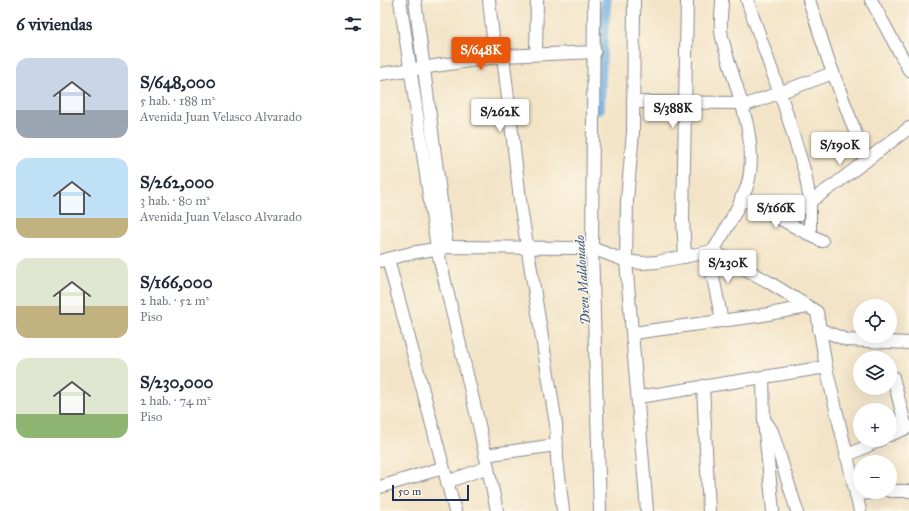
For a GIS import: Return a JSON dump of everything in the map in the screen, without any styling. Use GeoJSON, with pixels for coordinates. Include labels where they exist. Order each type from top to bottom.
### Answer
{"type":"FeatureCollection","features":[{"type":"Feature","properties":{"kind":"street"},"geometry":{"type":"LineString","coordinates":[[400,0],[410,69],[442,247],[497,511]]}},
{"type":"Feature","properties":{"kind":"street"},"geometry":{"type":"LineString","coordinates":[[415,0],[424,66],[442,247]]}},
{"type":"Feature","properties":{"kind":"street"},"geometry":{"type":"LineString","coordinates":[[489,0],[556,424],[556,445],[563,511]]}},
{"type":"Feature","properties":{"kind":"street"},"geometry":{"type":"LineString","coordinates":[[536,54],[537,0]]}},
{"type":"Feature","properties":{"kind":"street"},"geometry":{"type":"LineString","coordinates":[[594,0],[592,248],[600,511]]}},
{"type":"Feature","properties":{"kind":"street"},"geometry":{"type":"LineString","coordinates":[[634,0],[633,132],[627,200],[626,261],[639,397],[647,511]]}},
{"type":"Feature","properties":{"kind":"street"},"geometry":{"type":"LineString","coordinates":[[685,257],[683,220],[687,0]]}},
{"type":"Feature","properties":{"kind":"street"},"geometry":{"type":"LineString","coordinates":[[722,0],[722,35],[742,105],[750,146],[748,183],[711,252],[722,321]]}},
{"type":"Feature","properties":{"kind":"street"},"geometry":{"type":"LineString","coordinates":[[747,0],[780,92],[805,173],[810,201],[810,234]]}},
{"type":"Feature","properties":{"kind":"street"},"geometry":{"type":"LineString","coordinates":[[809,0],[833,73],[866,161]]}},
{"type":"Feature","properties":{"kind":"street"},"geometry":{"type":"LineString","coordinates":[[871,0],[909,70]]}},
{"type":"Feature","properties":{"kind":"street"},"geometry":{"type":"LineString","coordinates":[[380,74],[424,66],[499,56],[594,52]]}},
{"type":"Feature","properties":{"kind":"street"},"geometry":{"type":"LineString","coordinates":[[633,102],[742,105],[833,73]]}},
{"type":"Feature","properties":{"kind":"street"},"geometry":{"type":"LineString","coordinates":[[784,220],[834,186],[909,128]]}},
{"type":"Feature","properties":{"kind":"street"},"geometry":{"type":"LineString","coordinates":[[741,198],[822,241]]}},
{"type":"Feature","properties":{"kind":"street"},"geometry":{"type":"LineString","coordinates":[[455,511],[384,260],[442,247],[527,246],[592,248],[626,261],[657,262],[711,252],[767,281],[817,312],[826,367],[853,483]]}},
{"type":"Feature","properties":{"kind":"street"},"geometry":{"type":"LineString","coordinates":[[633,333],[722,321],[807,307]]}},
{"type":"Feature","properties":{"kind":"street"},"geometry":{"type":"LineString","coordinates":[[819,329],[847,340],[909,343]]}},
{"type":"Feature","properties":{"kind":"street"},"geometry":{"type":"LineString","coordinates":[[639,397],[826,367]]}},
{"type":"Feature","properties":{"kind":"street"},"geometry":{"type":"LineString","coordinates":[[763,377],[764,421],[773,511]]}},
{"type":"Feature","properties":{"kind":"street"},"geometry":{"type":"LineString","coordinates":[[703,386],[709,511]]}},
{"type":"Feature","properties":{"kind":"street"},"geometry":{"type":"LineString","coordinates":[[897,391],[907,427],[897,432]]}},
{"type":"Feature","properties":{"kind":"street"},"geometry":{"type":"LineString","coordinates":[[764,421],[772,431],[797,511]]}},
{"type":"Feature","properties":{"kind":"street"},"geometry":{"type":"LineString","coordinates":[[447,482],[486,461],[556,445]]}},
{"type":"Feature","properties":{"kind":"street"},"geometry":{"type":"LineString","coordinates":[[846,456],[865,447]]}},
{"type":"Feature","properties":{"kind":"street"},"geometry":{"type":"LineString","coordinates":[[380,487],[442,468]]}},
{"type":"Feature","properties":{"kind":"street"},"geometry":{"type":"LineString","coordinates":[[897,491],[909,491]]}},
{"type":"Feature","properties":{"kind":"street"},"geometry":{"type":"LineString","coordinates":[[857,499],[860,511]]}},
{"type":"Feature","properties":{"kind":"waterway","name":"Dren Maldonado"},"geometry":{"type":"LineString","coordinates":[[599,109],[602,42],[606,0]]}}]}
